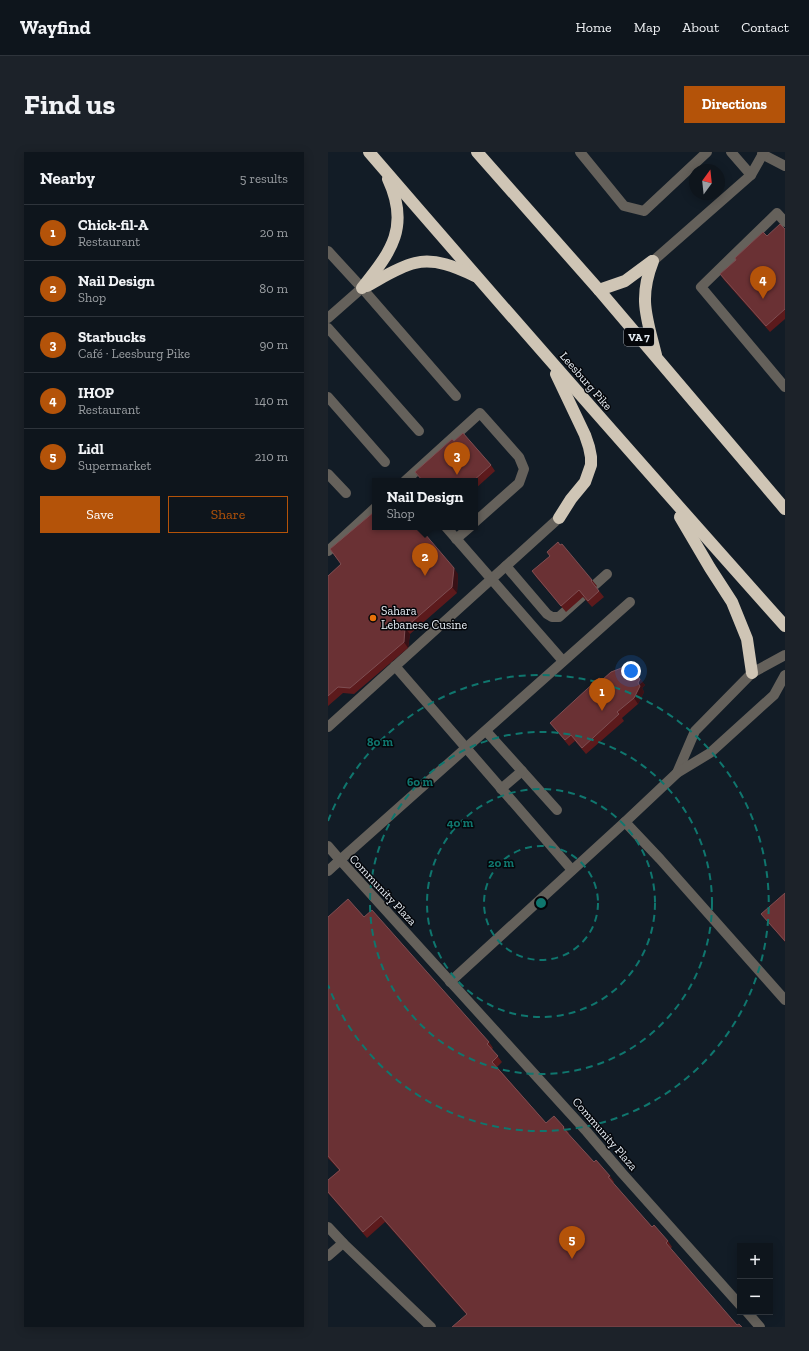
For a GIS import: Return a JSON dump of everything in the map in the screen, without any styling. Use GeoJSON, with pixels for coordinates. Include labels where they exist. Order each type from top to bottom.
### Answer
{"type":"FeatureCollection","features":[{"type":"Feature","properties":{"kind":"highway","name":"Leesburg Pike"},"geometry":{"type":"LineString","coordinates":[[369,152],[549,360],[785,626]]}},
{"type":"Feature","properties":{"kind":"highway","name":"VA 7"},"geometry":{"type":"LineString","coordinates":[[478,152],[599,290],[785,510]]}},
{"type":"Feature","properties":{"kind":"highway"},"geometry":{"type":"LineString","coordinates":[[362,288],[380,266],[391,248],[398,226],[396,201],[384,168]]}},
{"type":"Feature","properties":{"kind":"highway"},"geometry":{"type":"LineString","coordinates":[[599,290],[625,281],[653,261]]}},
{"type":"Feature","properties":{"kind":"highway"},"geometry":{"type":"LineString","coordinates":[[653,261],[646,280],[644,301],[656,357]]}},
{"type":"Feature","properties":{"kind":"highway"},"geometry":{"type":"LineString","coordinates":[[362,288],[406,266],[416,263],[429,262],[455,267],[478,277]]}},
{"type":"Feature","properties":{"kind":"highway"},"geometry":{"type":"LineString","coordinates":[[549,360],[585,435],[590,447],[591,457],[591,465],[585,482],[571,499],[559,518]]}},
{"type":"Feature","properties":{"kind":"highway"},"geometry":{"type":"LineString","coordinates":[[669,496],[710,568],[732,602],[747,640],[752,673]]}},
{"type":"Feature","properties":{"kind":"street"},"geometry":{"type":"LineString","coordinates":[[580,152],[624,206],[644,211],[707,152]]}},
{"type":"Feature","properties":{"kind":"street"},"geometry":{"type":"LineString","coordinates":[[731,152],[751,175]]}},
{"type":"Feature","properties":{"kind":"street"},"geometry":{"type":"LineString","coordinates":[[653,261],[751,175],[763,153],[785,166]]}},
{"type":"Feature","properties":{"kind":"street"},"geometry":{"type":"LineString","coordinates":[[785,222],[777,213],[701,287],[785,387]]}},
{"type":"Feature","properties":{"kind":"street"},"geometry":{"type":"LineString","coordinates":[[328,251],[456,396]]}},
{"type":"Feature","properties":{"kind":"street"},"geometry":{"type":"LineString","coordinates":[[328,318],[362,288]]}},
{"type":"Feature","properties":{"kind":"street"},"geometry":{"type":"LineString","coordinates":[[328,328],[419,432]]}},
{"type":"Feature","properties":{"kind":"street"},"geometry":{"type":"LineString","coordinates":[[328,397],[385,462]]}},
{"type":"Feature","properties":{"kind":"street"},"geometry":{"type":"LineString","coordinates":[[408,478],[480,413],[519,457],[524,469],[520,483],[478,519]]}},
{"type":"Feature","properties":{"kind":"street"},"geometry":{"type":"LineString","coordinates":[[328,474],[346,493]]}},
{"type":"Feature","properties":{"kind":"street"},"geometry":{"type":"LineString","coordinates":[[328,551],[372,511]]}},
{"type":"Feature","properties":{"kind":"street"},"geometry":{"type":"LineString","coordinates":[[328,727],[559,518]]}},
{"type":"Feature","properties":{"kind":"street"},"geometry":{"type":"LineString","coordinates":[[448,530],[563,661]]}},
{"type":"Feature","properties":{"kind":"street"},"geometry":{"type":"LineString","coordinates":[[456,539],[466,530]]}},
{"type":"Feature","properties":{"kind":"street"},"geometry":{"type":"LineString","coordinates":[[506,566],[547,614],[552,617],[559,617],[607,574]]}},
{"type":"Feature","properties":{"kind":"street"},"geometry":{"type":"LineString","coordinates":[[328,846],[340,860],[630,602]]}},
{"type":"Feature","properties":{"kind":"street"},"geometry":{"type":"LineString","coordinates":[[677,772],[694,731],[752,673],[785,655]]}},
{"type":"Feature","properties":{"kind":"street"},"geometry":{"type":"LineString","coordinates":[[395,666],[572,870]]}},
{"type":"Feature","properties":{"kind":"street"},"geometry":{"type":"LineString","coordinates":[[450,982],[625,822],[677,772],[710,753],[774,695],[785,675]]}},
{"type":"Feature","properties":{"kind":"street"},"geometry":{"type":"LineString","coordinates":[[486,730],[557,810]]}},
{"type":"Feature","properties":{"kind":"street"},"geometry":{"type":"LineString","coordinates":[[501,789],[522,771]]}},
{"type":"Feature","properties":{"kind":"street"},"geometry":{"type":"LineString","coordinates":[[625,822],[660,859],[785,1000]]}},
{"type":"Feature","properties":{"kind":"street","name":"Community Plaza"},"geometry":{"type":"LineString","coordinates":[[328,871],[340,860],[587,1132],[737,1302]]}},
{"type":"Feature","properties":{"kind":"street"},"geometry":{"type":"LineString","coordinates":[[328,1227],[431,1327]]}},
{"type":"Feature","properties":{"kind":"street"},"geometry":{"type":"LineString","coordinates":[[328,1256],[343,1243]]}},
{"type":"Feature","properties":{"kind":"street"},"geometry":{"type":"LineString","coordinates":[[750,1315],[760,1327]]}},
{"type":"Feature","properties":{"kind":"building"},"geometry":{"type":"Polygon","coordinates":[[[780,224],[785,229],[785,309],[766,326],[720,274],[763,232],[767,236],[780,224]]]}},
{"type":"Feature","properties":{"kind":"building"},"geometry":{"type":"Polygon","coordinates":[[[463,433],[491,465],[476,478],[420,478],[415,472],[452,439],[454,441],[463,433]]]}},
{"type":"Feature","properties":{"kind":"building"},"geometry":{"type":"Polygon","coordinates":[[[372,514],[372,530],[422,530],[454,568],[452,587],[405,628],[404,642],[350,688],[338,687],[328,696],[328,576],[341,564],[330,549],[372,514]]]}},
{"type":"Feature","properties":{"kind":"building"},"geometry":{"type":"Polygon","coordinates":[[[558,542],[560,545],[562,544],[592,580],[591,581],[599,591],[588,601],[579,590],[561,606],[532,571],[550,556],[547,552],[558,542]]]}},
{"type":"Feature","properties":{"kind":"building"},"geometry":{"type":"Polygon","coordinates":[[[624,667],[627,671],[631,668],[640,679],[638,683],[640,686],[634,698],[617,712],[619,714],[582,748],[571,735],[565,740],[550,723],[599,678],[602,680],[611,672],[624,667]]]}},
{"type":"Feature","properties":{"kind":"building"},"geometry":{"type":"Polygon","coordinates":[[[785,893],[785,941],[761,914],[785,893]]]}},
{"type":"Feature","properties":{"kind":"building"},"geometry":{"type":"Polygon","coordinates":[[[348,899],[364,917],[372,910],[489,1042],[487,1044],[498,1056],[492,1062],[546,1123],[554,1116],[594,1162],[596,1160],[610,1176],[608,1177],[652,1227],[654,1225],[668,1241],[666,1243],[737,1325],[739,1324],[742,1327],[452,1327],[467,1314],[381,1216],[363,1232],[328,1192],[328,1180],[340,1170],[328,1156],[328,917],[348,899]]]}},
{"type":"Feature","properties":{"kind":"place","name":"IHOP"},"geometry":{"type":"Point","coordinates":[763,299]}},
{"type":"Feature","properties":{"kind":"place","name":"Starbucks"},"geometry":{"type":"Point","coordinates":[457,475]}},
{"type":"Feature","properties":{"kind":"place","name":"Nail Design"},"geometry":{"type":"Point","coordinates":[425,576]}},
{"type":"Feature","properties":{"kind":"place","name":"Sahara Lebanese Cusine"},"geometry":{"type":"Point","coordinates":[373,618]}},
{"type":"Feature","properties":{"kind":"place","name":"Chick-fil-A"},"geometry":{"type":"Point","coordinates":[602,711]}},
{"type":"Feature","properties":{"kind":"place","name":"Lidl"},"geometry":{"type":"Point","coordinates":[572,1259]}}]}
